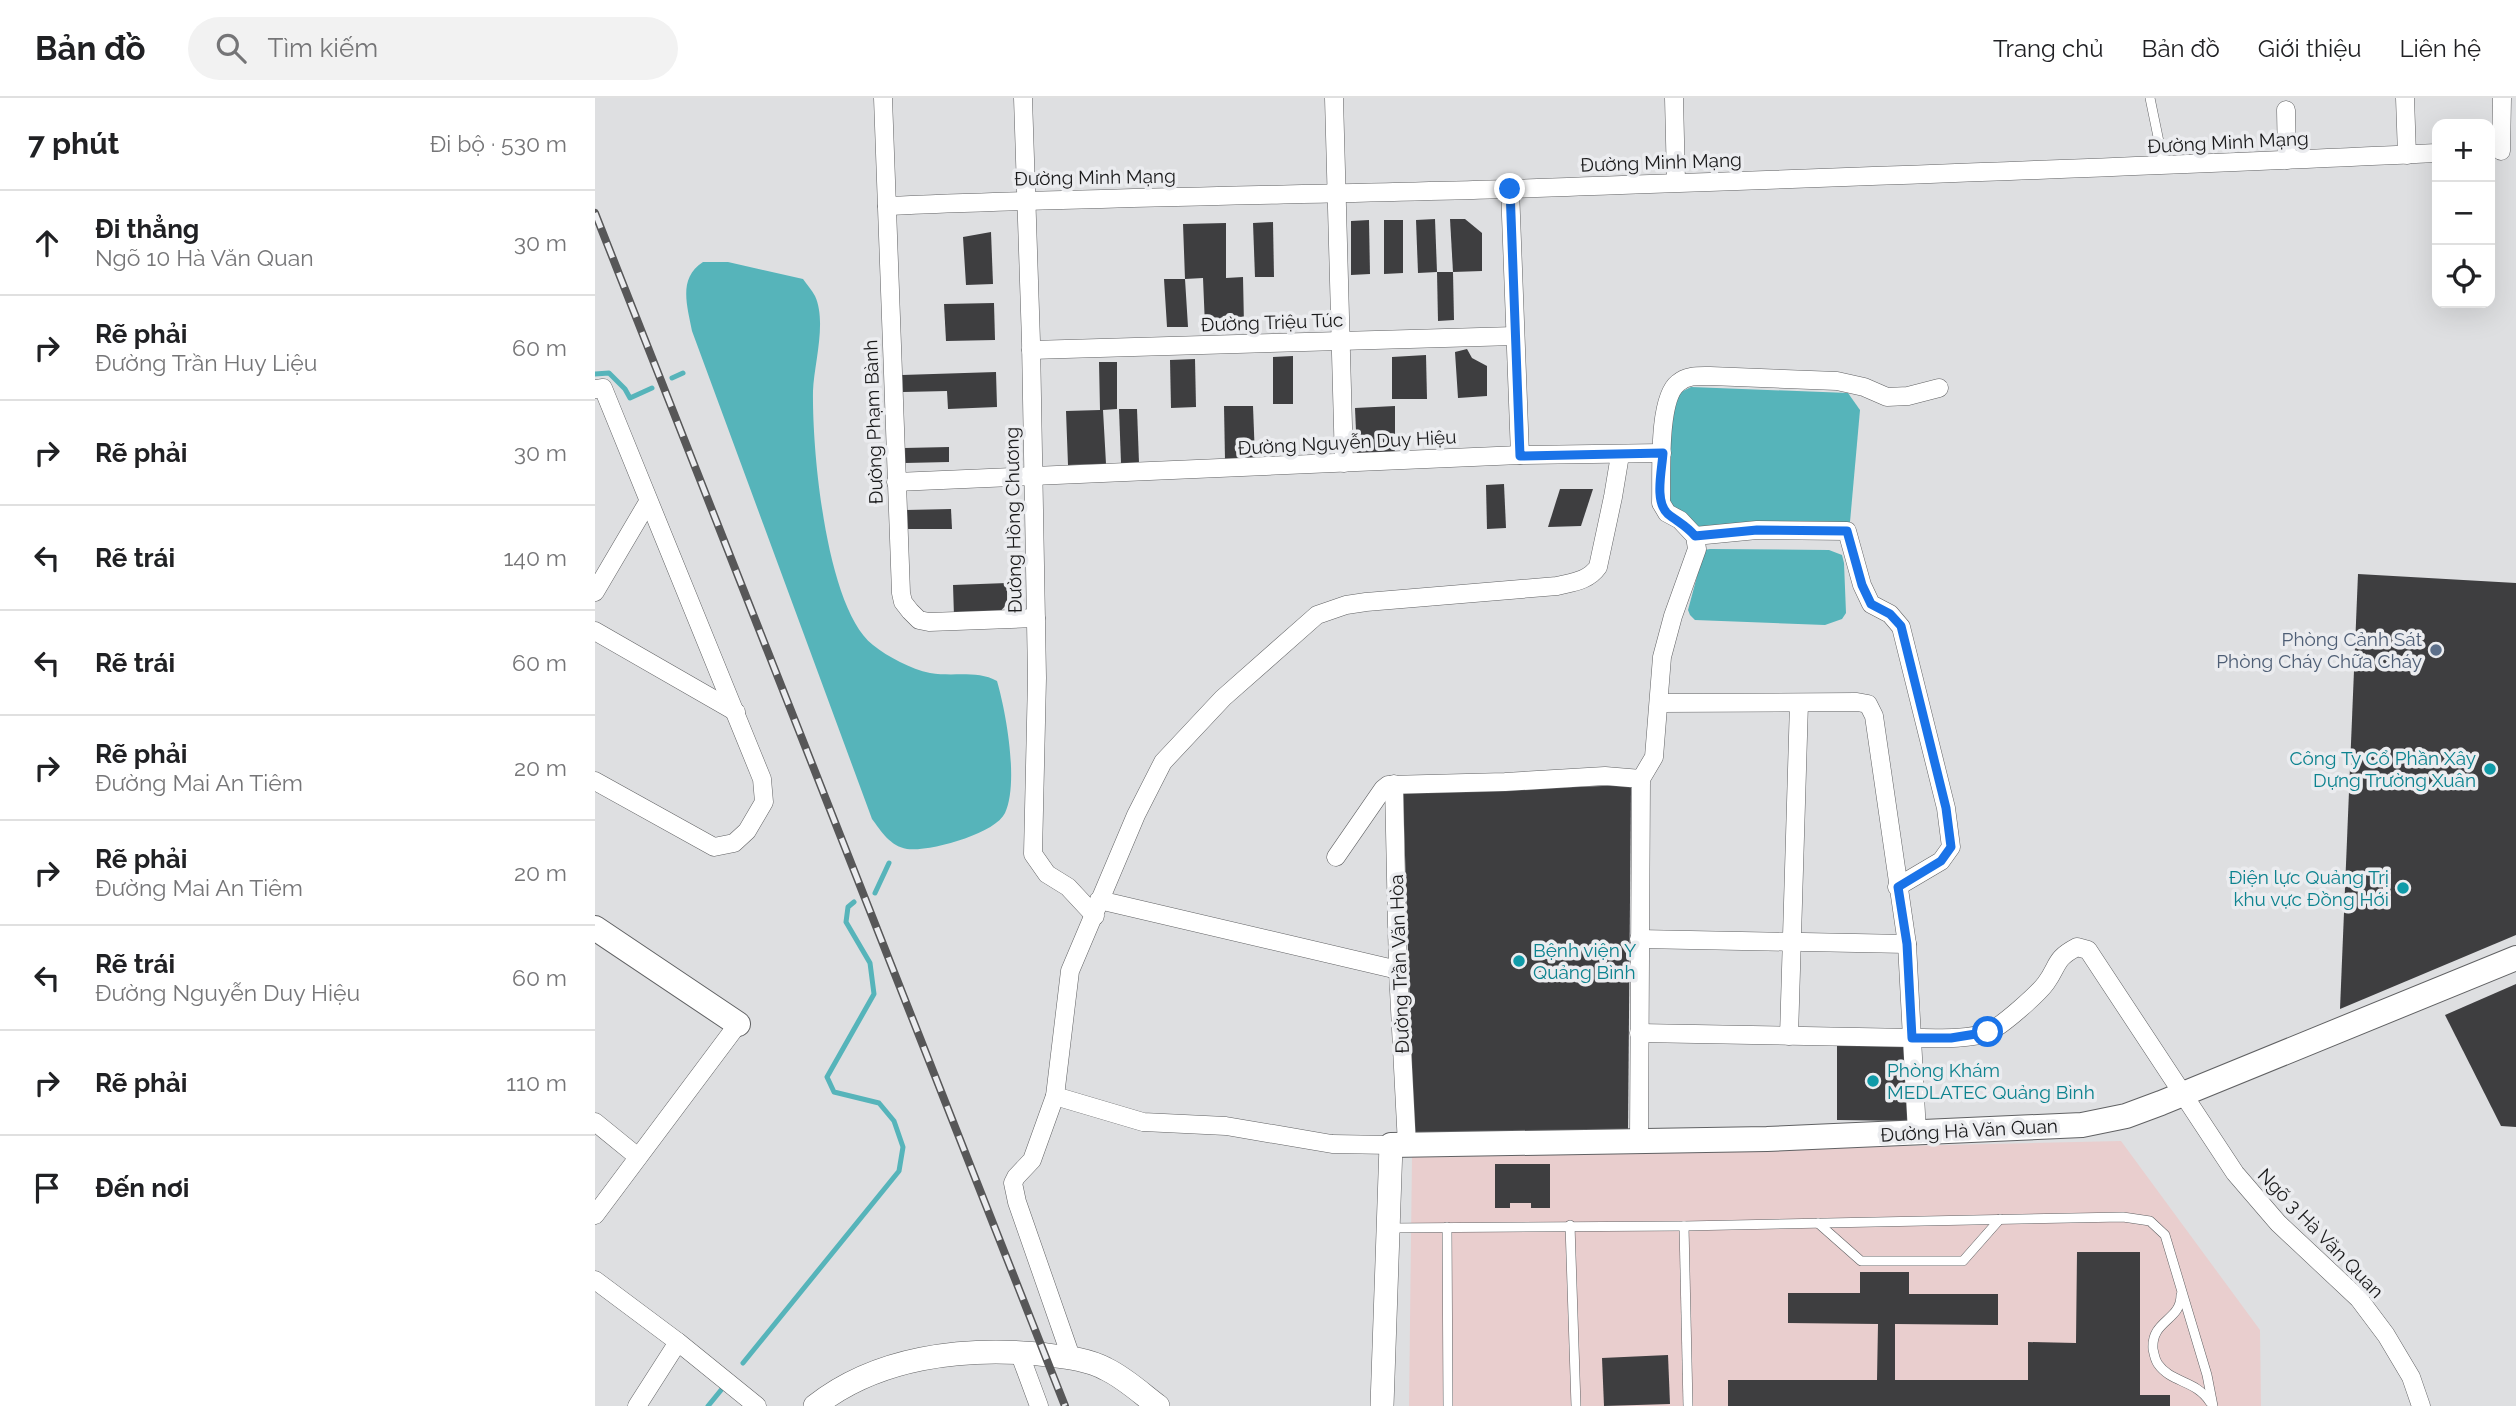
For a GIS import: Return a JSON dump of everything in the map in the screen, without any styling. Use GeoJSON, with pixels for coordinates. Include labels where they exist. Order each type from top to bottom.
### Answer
{"type":"FeatureCollection","features":[{"type":"Feature","properties":{"kind":"main road"},"geometry":{"type":"LineString","coordinates":[[595,928],[738,1024]]}},
{"type":"Feature","properties":{"kind":"main road","name":"Đường Hà Văn Quan"},"geometry":{"type":"LineString","coordinates":[[1399,1145],[1767,1139],[2082,1125],[2126,1116],[2516,958]]}},
{"type":"Feature","properties":{"kind":"street","name":"Đường Phạm Bành"},"geometry":{"type":"LineString","coordinates":[[883,98],[895,482],[903,602],[919,620],[929,622],[1036,618]]}},
{"type":"Feature","properties":{"kind":"street","name":"Đường Hồng Chương"},"geometry":{"type":"LineString","coordinates":[[1023,98],[1036,618],[1037,733],[1033,854],[1047,874],[1097,908]]}},
{"type":"Feature","properties":{"kind":"street"},"geometry":{"type":"LineString","coordinates":[[1334,98],[1344,463]]}},
{"type":"Feature","properties":{"kind":"street"},"geometry":{"type":"LineString","coordinates":[[1674,98],[1676,181]]}},
{"type":"Feature","properties":{"kind":"street"},"geometry":{"type":"LineString","coordinates":[[2405,98],[2407,155]]}},
{"type":"Feature","properties":{"kind":"street"},"geometry":{"type":"LineString","coordinates":[[2502,98],[2502,150]]}},
{"type":"Feature","properties":{"kind":"street"},"geometry":{"type":"LineString","coordinates":[[2286,110],[2287,160]]}},
{"type":"Feature","properties":{"kind":"street","name":"Đường Minh Mạng"},"geometry":{"type":"LineString","coordinates":[[887,206],[1971,174],[2432,153]]}},
{"type":"Feature","properties":{"kind":"street"},"geometry":{"type":"LineString","coordinates":[[1510,189],[1520,456]]}},
{"type":"Feature","properties":{"kind":"street","name":"Đường Triệu Túc"},"geometry":{"type":"LineString","coordinates":[[1031,350],[1515,336]]}},
{"type":"Feature","properties":{"kind":"street"},"geometry":{"type":"LineString","coordinates":[[1639,1140],[1641,779],[1654,757],[1662,657],[1673,616],[1697,549],[1695,536],[1679,520],[1667,513],[1661,503],[1665,414],[1669,396],[1676,384],[1690,376],[1837,382],[1864,387],[1887,397],[1908,396],[1939,388]]}},
{"type":"Feature","properties":{"kind":"street"},"geometry":{"type":"LineString","coordinates":[[595,389],[603,388],[736,712],[762,779],[764,802],[747,831],[734,843],[714,847],[595,781]]}},
{"type":"Feature","properties":{"kind":"street","name":"Đường Nguyễn Duy Hiệu"},"geometry":{"type":"LineString","coordinates":[[895,482],[1520,456],[1663,453]]}},
{"type":"Feature","properties":{"kind":"street"},"geometry":{"type":"LineString","coordinates":[[1071,1357],[1017,1202],[1013,1183],[1032,1160],[1055,1096],[1070,971],[1136,815],[1163,762],[1223,698],[1317,615],[1346,605],[1557,586],[1583,580],[1593,574],[1598,566],[1620,455]]}},
{"type":"Feature","properties":{"kind":"street"},"geometry":{"type":"LineString","coordinates":[[595,592],[648,502]]}},
{"type":"Feature","properties":{"kind":"street"},"geometry":{"type":"LineString","coordinates":[[1695,536],[1757,530],[1847,531],[1862,585],[1871,604],[1890,614],[1901,626],[1946,808],[1951,847],[1941,861],[1898,887]]}},
{"type":"Feature","properties":{"kind":"street"},"geometry":{"type":"LineString","coordinates":[[595,631],[736,712]]}},
{"type":"Feature","properties":{"kind":"street"},"geometry":{"type":"LineString","coordinates":[[1660,703],[1868,704],[1874,716],[1907,944],[1917,1133]]}},
{"type":"Feature","properties":{"kind":"street"},"geometry":{"type":"LineString","coordinates":[[1789,1036],[1799,703]]}},
{"type":"Feature","properties":{"kind":"street"},"geometry":{"type":"LineString","coordinates":[[1336,857],[1383,789],[1394,784],[1505,782],[1605,776],[1641,779]]}},
{"type":"Feature","properties":{"kind":"street","name":"Đường Trần Văn Hòa"},"geometry":{"type":"LineString","coordinates":[[1382,1406],[1388,1228],[1399,1145],[1394,784]]}},
{"type":"Feature","properties":{"kind":"street"},"geometry":{"type":"LineString","coordinates":[[1097,908],[1398,971]]}},
{"type":"Feature","properties":{"kind":"street"},"geometry":{"type":"LineString","coordinates":[[1639,939],[1907,944]]}},
{"type":"Feature","properties":{"kind":"street","name":"Ngõ 3 Hà Văn Quan"},"geometry":{"type":"LineString","coordinates":[[1912,1038],[1951,1038],[1988,1032],[2046,983],[2064,954],[2077,947],[2088,950],[2181,1094],[2243,1183],[2278,1223],[2359,1299],[2386,1335],[2411,1377],[2421,1406]]}},
{"type":"Feature","properties":{"kind":"street"},"geometry":{"type":"LineString","coordinates":[[595,1215],[738,1024]]}},
{"type":"Feature","properties":{"kind":"street"},"geometry":{"type":"LineString","coordinates":[[1639,1033],[1912,1038]]}},
{"type":"Feature","properties":{"kind":"street"},"geometry":{"type":"LineString","coordinates":[[1055,1096],[1143,1122],[1226,1126],[1332,1144],[1399,1145]]}},
{"type":"Feature","properties":{"kind":"street"},"geometry":{"type":"LineString","coordinates":[[595,1122],[638,1157]]}},
{"type":"Feature","properties":{"kind":"street"},"geometry":{"type":"LineString","coordinates":[[595,1280],[757,1406]]}},
{"type":"Feature","properties":{"kind":"street"},"geometry":{"type":"LineString","coordinates":[[637,1406],[678,1342]]}},
{"type":"Feature","properties":{"kind":"street"},"geometry":{"type":"LineString","coordinates":[[815,1406],[871,1373],[955,1354],[995,1350],[1071,1357],[1107,1369],[1158,1406]]}},
{"type":"Feature","properties":{"kind":"street"},"geometry":{"type":"LineString","coordinates":[[1019,1352],[1039,1406]]}},
{"type":"Feature","properties":{"kind":"lane"},"geometry":{"type":"LineString","coordinates":[[2150,98],[2164,166]]}},
{"type":"Feature","properties":{"kind":"lane"},"geometry":{"type":"LineString","coordinates":[[1388,1228],[1684,1226],[2123,1217],[2150,1221],[2165,1235],[2207,1375],[2212,1406]]}},
{"type":"Feature","properties":{"kind":"lane"},"geometry":{"type":"LineString","coordinates":[[1818,1223],[1861,1261],[1963,1261],[2000,1219]]}},
{"type":"Feature","properties":{"kind":"lane"},"geometry":{"type":"LineString","coordinates":[[1570,1225],[1576,1406]]}},
{"type":"Feature","properties":{"kind":"lane"},"geometry":{"type":"LineString","coordinates":[[1684,1226],[1688,1406]]}},
{"type":"Feature","properties":{"kind":"lane"},"geometry":{"type":"LineString","coordinates":[[1447,1227],[1448,1406]]}},
{"type":"Feature","properties":{"kind":"lane"},"geometry":{"type":"LineString","coordinates":[[2181,1289],[2181,1303],[2176,1313],[2159,1326],[2153,1338],[2154,1352],[2157,1363],[2167,1373],[2196,1387],[2205,1394],[2212,1406]]}},
{"type":"Feature","properties":{"kind":"shaded area"},"geometry":{"type":"Polygon","coordinates":[[[2121,1141],[2260,1330],[2261,1406],[1409,1406],[1412,1157],[2121,1141]]]}},
{"type":"Feature","properties":{"kind":"water"},"geometry":{"type":"Polygon","coordinates":[[[703,262],[728,262],[803,279],[815,296],[820,318],[813,391],[815,450],[825,526],[844,598],[857,626],[873,645],[893,658],[930,673],[973,675],[997,681],[1010,747],[1011,784],[1005,813],[989,828],[930,848],[907,849],[891,841],[872,819],[692,331],[687,284],[695,268],[703,262]]]}},
{"type":"Feature","properties":{"kind":"water"},"geometry":{"type":"Polygon","coordinates":[[[1691,387],[1848,393],[1860,410],[1850,522],[1692,527],[1665,506],[1667,448],[1675,401],[1681,392],[1691,387]]]}},
{"type":"Feature","properties":{"kind":"water"},"geometry":{"type":"Polygon","coordinates":[[[1704,550],[1829,550],[1842,555],[1846,613],[1842,619],[1825,625],[1695,620],[1688,610],[1704,550]]]}},
{"type":"Feature","properties":{"kind":"building"},"geometry":{"type":"Polygon","coordinates":[[[1435,219],[1437,272],[1418,273],[1416,220],[1435,219]]]}},
{"type":"Feature","properties":{"kind":"building"},"geometry":{"type":"Polygon","coordinates":[[[1450,219],[1465,219],[1482,233],[1482,271],[1453,272],[1450,219]]]}},
{"type":"Feature","properties":{"kind":"building"},"geometry":{"type":"Polygon","coordinates":[[[1369,220],[1370,274],[1351,275],[1351,221],[1369,220]]]}},
{"type":"Feature","properties":{"kind":"building"},"geometry":{"type":"Polygon","coordinates":[[[1384,220],[1403,220],[1403,273],[1384,274],[1384,220]]]}},
{"type":"Feature","properties":{"kind":"building"},"geometry":{"type":"Polygon","coordinates":[[[1273,222],[1274,277],[1255,277],[1253,223],[1273,222]]]}},
{"type":"Feature","properties":{"kind":"building"},"geometry":{"type":"Polygon","coordinates":[[[1226,223],[1226,278],[1243,277],[1244,325],[1205,326],[1203,278],[1185,279],[1183,224],[1226,223]]]}},
{"type":"Feature","properties":{"kind":"building"},"geometry":{"type":"Polygon","coordinates":[[[991,232],[993,284],[966,285],[963,237],[991,232]]]}},
{"type":"Feature","properties":{"kind":"building"},"geometry":{"type":"Polygon","coordinates":[[[1437,272],[1453,272],[1454,320],[1438,321],[1437,272]]]}},
{"type":"Feature","properties":{"kind":"building"},"geometry":{"type":"Polygon","coordinates":[[[1164,279],[1185,279],[1188,327],[1167,327],[1164,279]]]}},
{"type":"Feature","properties":{"kind":"building"},"geometry":{"type":"Polygon","coordinates":[[[994,303],[995,340],[946,341],[944,304],[994,303]]]}},
{"type":"Feature","properties":{"kind":"building"},"geometry":{"type":"Polygon","coordinates":[[[1467,349],[1472,358],[1487,366],[1487,396],[1458,398],[1455,352],[1467,349]]]}},
{"type":"Feature","properties":{"kind":"building"},"geometry":{"type":"Polygon","coordinates":[[[1426,355],[1427,399],[1392,399],[1392,357],[1426,355]]]}},
{"type":"Feature","properties":{"kind":"building"},"geometry":{"type":"Polygon","coordinates":[[[1293,356],[1293,404],[1273,404],[1273,357],[1293,356]]]}},
{"type":"Feature","properties":{"kind":"building"},"geometry":{"type":"Polygon","coordinates":[[[1195,359],[1196,407],[1171,408],[1170,360],[1195,359]]]}},
{"type":"Feature","properties":{"kind":"building"},"geometry":{"type":"Polygon","coordinates":[[[1099,362],[1117,362],[1117,409],[1103,410],[1106,464],[1068,465],[1066,411],[1100,410],[1099,362]]]}},
{"type":"Feature","properties":{"kind":"building"},"geometry":{"type":"Polygon","coordinates":[[[996,372],[997,407],[948,409],[947,391],[903,392],[902,375],[996,372]]]}},
{"type":"Feature","properties":{"kind":"building"},"geometry":{"type":"Polygon","coordinates":[[[1224,406],[1253,406],[1255,458],[1225,460],[1224,406]]]}},
{"type":"Feature","properties":{"kind":"building"},"geometry":{"type":"Polygon","coordinates":[[[1395,406],[1395,452],[1357,454],[1355,408],[1395,406]]]}},
{"type":"Feature","properties":{"kind":"building"},"geometry":{"type":"Polygon","coordinates":[[[1119,409],[1137,409],[1139,463],[1121,463],[1119,409]]]}},
{"type":"Feature","properties":{"kind":"building"},"geometry":{"type":"Polygon","coordinates":[[[949,447],[949,462],[905,463],[904,448],[949,447]]]}},
{"type":"Feature","properties":{"kind":"building"},"geometry":{"type":"Polygon","coordinates":[[[1504,484],[1506,528],[1487,529],[1486,485],[1504,484]]]}},
{"type":"Feature","properties":{"kind":"building"},"geometry":{"type":"Polygon","coordinates":[[[1560,489],[1593,489],[1581,526],[1548,527],[1560,489]]]}},
{"type":"Feature","properties":{"kind":"building"},"geometry":{"type":"Polygon","coordinates":[[[951,509],[952,529],[907,529],[906,510],[951,509]]]}},
{"type":"Feature","properties":{"kind":"building"},"geometry":{"type":"Polygon","coordinates":[[[2358,574],[2516,583],[2516,935],[2340,1009],[2358,574]]]}},
{"type":"Feature","properties":{"kind":"building"},"geometry":{"type":"Polygon","coordinates":[[[1007,583],[1007,604],[997,615],[954,616],[953,585],[1007,583]]]}},
{"type":"Feature","properties":{"kind":"building","name":"Bệnh viện Y Quảng Bình"},"geometry":{"type":"Polygon","coordinates":[[[1631,785],[1628,1130],[1414,1137],[1403,793],[1631,785]]]}},
{"type":"Feature","properties":{"kind":"building"},"geometry":{"type":"Polygon","coordinates":[[[2516,984],[2516,1127],[2501,1126],[2445,1015],[2516,984]]]}},
{"type":"Feature","properties":{"kind":"building","name":"Phòng Khám MEDLATEC Quảng Bình"},"geometry":{"type":"Polygon","coordinates":[[[1837,1041],[1909,1042],[1910,1121],[1837,1120],[1837,1041]]]}},
{"type":"Feature","properties":{"kind":"building"},"geometry":{"type":"Polygon","coordinates":[[[1495,1164],[1550,1164],[1550,1208],[1531,1208],[1531,1203],[1510,1203],[1510,1208],[1495,1208],[1495,1164]]]}},
{"type":"Feature","properties":{"kind":"building"},"geometry":{"type":"Polygon","coordinates":[[[2077,1252],[2140,1252],[2140,1395],[2170,1395],[2170,1406],[1728,1406],[1728,1380],[1877,1380],[1878,1324],[1788,1323],[1788,1293],[1860,1293],[1860,1272],[1909,1272],[1909,1294],[1998,1294],[1998,1325],[1895,1324],[1895,1380],[2028,1380],[2028,1342],[2076,1343],[2077,1252]]]}},
{"type":"Feature","properties":{"kind":"building"},"geometry":{"type":"Polygon","coordinates":[[[1668,1355],[1670,1404],[1604,1406],[1602,1358],[1668,1355]]]}},
{"type":"Feature","properties":{"kind":"waterway"},"geometry":{"type":"LineString","coordinates":[[595,374],[609,373],[630,398],[652,388]]}},
{"type":"Feature","properties":{"kind":"waterway"},"geometry":{"type":"LineString","coordinates":[[672,378],[683,373]]}},
{"type":"Feature","properties":{"kind":"waterway"},"geometry":{"type":"LineString","coordinates":[[875,893],[889,863]]}},
{"type":"Feature","properties":{"kind":"waterway"},"geometry":{"type":"LineString","coordinates":[[743,1363],[899,1171],[903,1147],[894,1121],[879,1103],[834,1092],[827,1077],[874,994],[870,963],[846,922],[848,907],[854,902]]}},
{"type":"Feature","properties":{"kind":"waterway"},"geometry":{"type":"LineString","coordinates":[[708,1406],[726,1384]]}},
{"type":"Feature","properties":{"kind":"railway"},"geometry":{"type":"LineString","coordinates":[[595,213],[1065,1406]]}},
{"type":"Feature","properties":{"kind":"place","name":"Phòng Cảnh Sát Phòng Cháy Chữa Cháy"},"geometry":{"type":"Point","coordinates":[2436,650]}},
{"type":"Feature","properties":{"kind":"place","name":"Công Ty Cổ Phần Xây Dựng Trường Xuân"},"geometry":{"type":"Point","coordinates":[2490,769]}},
{"type":"Feature","properties":{"kind":"place","name":"Điện lực Quảng Trị khu vực Đồng Hới"},"geometry":{"type":"Point","coordinates":[2403,888]}},
{"type":"Feature","properties":{"kind":"place","name":"Bệnh viện Y Quảng Bình"},"geometry":{"type":"Point","coordinates":[1519,961]}},
{"type":"Feature","properties":{"kind":"place","name":"Phòng Khám MEDLATEC Quảng Bình"},"geometry":{"type":"Point","coordinates":[1873,1081]}},
{"type":"Feature","properties":{"kind":"route"},"geometry":{"type":"LineString","coordinates":[[1510,189],[1520,456],[1663,453],[1661,503],[1667,513],[1689,528],[1695,536],[1757,530],[1847,531],[1862,585],[1871,604],[1890,614],[1901,626],[1946,808],[1951,847],[1941,861],[1898,887],[1910,971],[1912,1038],[1951,1038],[1988,1032]]}}]}
